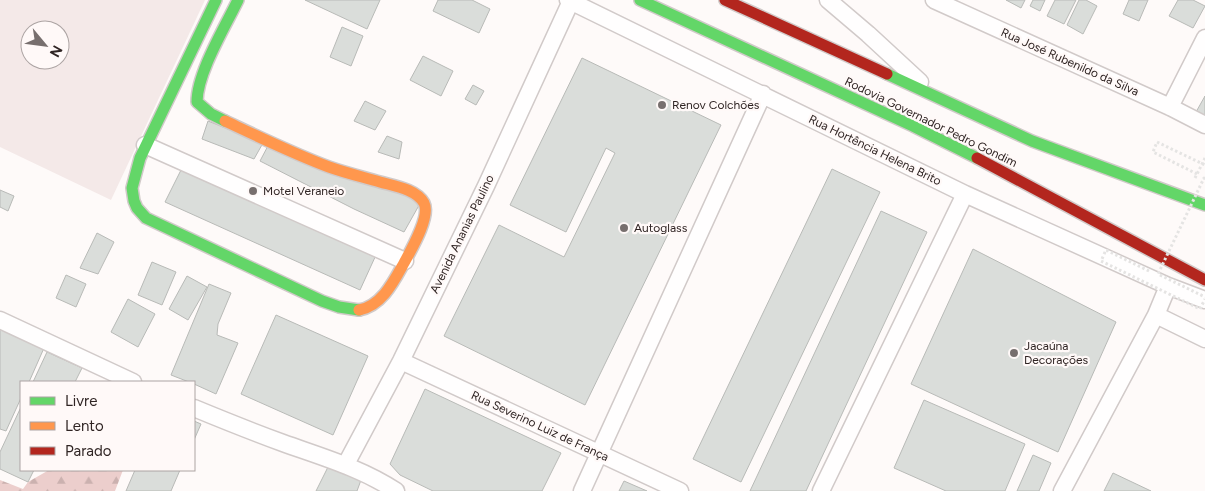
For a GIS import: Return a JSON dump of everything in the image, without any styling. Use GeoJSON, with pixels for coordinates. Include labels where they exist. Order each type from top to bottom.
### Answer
{"type":"FeatureCollection","features":[{"type":"Feature","properties":{"kind":"main road"},"geometry":{"type":"LineString","coordinates":[[216,0],[146,145],[135,172],[132,190],[133,202],[137,210],[146,218],[244,265],[334,305],[356,310],[369,308],[380,299],[405,261],[424,223],[426,206],[416,195],[405,189],[330,167],[270,142],[211,114],[197,102],[196,90],[201,77],[238,0]]}},
{"type":"Feature","properties":{"kind":"main road","name":"Rodovia Governador Pedro Gondim"},"geometry":{"type":"LineString","coordinates":[[640,0],[913,126],[1007,173],[1205,280]]}},
{"type":"Feature","properties":{"kind":"main road","name":"Rodovia Governador Pedro Gondim"},"geometry":{"type":"LineString","coordinates":[[725,0],[1032,141],[1205,205]]}},
{"type":"Feature","properties":{"kind":"street"},"geometry":{"type":"LineString","coordinates":[[828,0],[868,34],[932,95]]}},
{"type":"Feature","properties":{"kind":"street","name":"Rua José Rubenildo da Silva"},"geometry":{"type":"LineString","coordinates":[[934,0],[1170,107],[1205,125]]}},
{"type":"Feature","properties":{"kind":"street","name":"Rua Hortência Helena Brito"},"geometry":{"type":"LineString","coordinates":[[570,1],[965,194],[1162,300],[1205,339]]}},
{"type":"Feature","properties":{"kind":"street","name":"Avenida Ananias Paulino"},"geometry":{"type":"LineString","coordinates":[[346,464],[401,361],[486,186],[570,1]]}},
{"type":"Feature","properties":{"kind":"street"},"geometry":{"type":"LineString","coordinates":[[1170,107],[1205,38]]}},
{"type":"Feature","properties":{"kind":"street"},"geometry":{"type":"LineString","coordinates":[[582,491],[763,94]]}},
{"type":"Feature","properties":{"kind":"street"},"geometry":{"type":"LineString","coordinates":[[146,145],[405,261]]}},
{"type":"Feature","properties":{"kind":"street"},"geometry":{"type":"LineString","coordinates":[[821,491],[965,194]]}},
{"type":"Feature","properties":{"kind":"street"},"geometry":{"type":"LineString","coordinates":[[1062,491],[1162,300],[1205,299]]}},
{"type":"Feature","properties":{"kind":"street"},"geometry":{"type":"LineString","coordinates":[[0,320],[131,381]]}},
{"type":"Feature","properties":{"kind":"street","name":"Rua Severino Luiz de França"},"geometry":{"type":"LineString","coordinates":[[401,361],[680,491]]}},
{"type":"Feature","properties":{"kind":"street"},"geometry":{"type":"LineString","coordinates":[[195,408],[256,433],[346,464],[381,481],[396,491]]}},
{"type":"Feature","properties":{"kind":"path"},"geometry":{"type":"LineString","coordinates":[[1197,174],[1153,152],[1157,142],[1205,165]]}},
{"type":"Feature","properties":{"kind":"path"},"geometry":{"type":"LineString","coordinates":[[1149,271],[1106,250],[1101,261],[1200,309],[1205,299],[1158,274],[1205,179]]}},
{"type":"Feature","properties":{"kind":"shaded area"},"geometry":{"type":"Polygon","coordinates":[[[0,0],[205,0],[111,200],[0,147],[0,0]]]}},
{"type":"Feature","properties":{"kind":"green space"},"geometry":{"type":"Polygon","coordinates":[[[47,471],[123,471],[115,491],[0,491],[0,480],[23,489],[28,482],[47,471]]]}},
{"type":"Feature","properties":{"kind":"building"},"geometry":{"type":"Polygon","coordinates":[[[305,0],[380,0],[367,29],[305,0]]]}},
{"type":"Feature","properties":{"kind":"building"},"geometry":{"type":"Polygon","coordinates":[[[438,0],[472,0],[490,9],[479,33],[433,11],[438,0]]]}},
{"type":"Feature","properties":{"kind":"building"},"geometry":{"type":"Polygon","coordinates":[[[1006,0],[1025,0],[1021,8],[1006,0]]]}},
{"type":"Feature","properties":{"kind":"building"},"geometry":{"type":"Polygon","coordinates":[[[1033,0],[1045,0],[1040,11],[1030,6],[1033,0]]]}},
{"type":"Feature","properties":{"kind":"building"},"geometry":{"type":"Polygon","coordinates":[[[1055,0],[1076,0],[1064,24],[1047,16],[1055,0]]]}},
{"type":"Feature","properties":{"kind":"building"},"geometry":{"type":"Polygon","coordinates":[[[1079,0],[1086,0],[1097,6],[1083,34],[1067,25],[1079,0]]]}},
{"type":"Feature","properties":{"kind":"building"},"geometry":{"type":"Polygon","coordinates":[[[1129,0],[1148,0],[1139,21],[1123,14],[1129,0]]]}},
{"type":"Feature","properties":{"kind":"building"},"geometry":{"type":"Polygon","coordinates":[[[1178,0],[1193,0],[1205,6],[1193,28],[1169,16],[1178,0]]]}},
{"type":"Feature","properties":{"kind":"building"},"geometry":{"type":"Polygon","coordinates":[[[342,27],[363,36],[351,66],[330,57],[342,27]]]}},
{"type":"Feature","properties":{"kind":"building"},"geometry":{"type":"Polygon","coordinates":[[[423,56],[453,71],[441,96],[410,80],[423,56]]]}},
{"type":"Feature","properties":{"kind":"building","name":"Autoglass"},"geometry":{"type":"Polygon","coordinates":[[[582,58],[721,125],[585,405],[444,336],[499,225],[564,257],[615,153],[606,148],[566,232],[510,205],[582,58]]]}},
{"type":"Feature","properties":{"kind":"building"},"geometry":{"type":"Polygon","coordinates":[[[473,85],[484,91],[476,105],[465,99],[473,85]]]}},
{"type":"Feature","properties":{"kind":"building"},"geometry":{"type":"Polygon","coordinates":[[[1205,96],[1205,116],[1196,112],[1205,96]]]}},
{"type":"Feature","properties":{"kind":"building"},"geometry":{"type":"Polygon","coordinates":[[[365,101],[386,111],[375,130],[354,121],[365,101]]]}},
{"type":"Feature","properties":{"kind":"building"},"geometry":{"type":"Polygon","coordinates":[[[208,121],[263,143],[254,159],[202,139],[208,121]]]}},
{"type":"Feature","properties":{"kind":"building"},"geometry":{"type":"Polygon","coordinates":[[[387,136],[402,142],[399,159],[378,152],[387,136]]]}},
{"type":"Feature","properties":{"kind":"building"},"geometry":{"type":"Polygon","coordinates":[[[270,142],[422,200],[404,232],[260,161],[270,142]]]}},
{"type":"Feature","properties":{"kind":"building"},"geometry":{"type":"Polygon","coordinates":[[[182,168],[376,255],[360,290],[165,202],[182,168]]]}},
{"type":"Feature","properties":{"kind":"building"},"geometry":{"type":"Polygon","coordinates":[[[832,169],[880,192],[741,482],[693,459],[832,169]]]}},
{"type":"Feature","properties":{"kind":"building"},"geometry":{"type":"Polygon","coordinates":[[[0,190],[14,196],[8,211],[0,207],[0,190]]]}},
{"type":"Feature","properties":{"kind":"building"},"geometry":{"type":"Polygon","coordinates":[[[881,211],[927,232],[806,491],[750,491],[881,211]]]}},
{"type":"Feature","properties":{"kind":"building"},"geometry":{"type":"Polygon","coordinates":[[[97,233],[114,242],[98,274],[80,268],[97,233]]]}},
{"type":"Feature","properties":{"kind":"building","name":"Jacaúna Decorações"},"geometry":{"type":"Polygon","coordinates":[[[973,249],[1116,322],[1058,452],[911,384],[973,249]]]}},
{"type":"Feature","properties":{"kind":"building"},"geometry":{"type":"Polygon","coordinates":[[[152,262],[176,272],[162,305],[138,295],[152,262]]]}},
{"type":"Feature","properties":{"kind":"building"},"geometry":{"type":"Polygon","coordinates":[[[66,275],[86,284],[76,307],[56,298],[66,275]]]}},
{"type":"Feature","properties":{"kind":"building"},"geometry":{"type":"Polygon","coordinates":[[[187,276],[207,287],[188,320],[169,309],[187,276]]]}},
{"type":"Feature","properties":{"kind":"building"},"geometry":{"type":"Polygon","coordinates":[[[209,284],[231,293],[218,324],[217,335],[238,343],[216,394],[195,384],[195,381],[186,381],[171,375],[209,284]]]}},
{"type":"Feature","properties":{"kind":"building"},"geometry":{"type":"Polygon","coordinates":[[[128,299],[155,314],[138,347],[111,332],[128,299]]]}},
{"type":"Feature","properties":{"kind":"building"},"geometry":{"type":"Polygon","coordinates":[[[276,315],[368,356],[333,435],[241,394],[276,315]]]}},
{"type":"Feature","properties":{"kind":"building"},"geometry":{"type":"Polygon","coordinates":[[[0,328],[44,348],[29,381],[20,381],[20,400],[6,431],[0,429],[0,328]]]}},
{"type":"Feature","properties":{"kind":"building"},"geometry":{"type":"Polygon","coordinates":[[[47,352],[82,368],[76,381],[33,381],[47,352]]]}},
{"type":"Feature","properties":{"kind":"building"},"geometry":{"type":"Polygon","coordinates":[[[425,389],[561,453],[542,491],[433,491],[400,475],[390,464],[425,389]]]}},
{"type":"Feature","properties":{"kind":"building"},"geometry":{"type":"Polygon","coordinates":[[[924,400],[1025,444],[1005,491],[946,491],[894,468],[924,400]]]}},
{"type":"Feature","properties":{"kind":"building"},"geometry":{"type":"Polygon","coordinates":[[[20,409],[20,471],[34,471],[28,482],[0,469],[0,452],[20,409]]]}},
{"type":"Feature","properties":{"kind":"building"},"geometry":{"type":"Polygon","coordinates":[[[195,421],[201,424],[195,438],[195,421]]]}},
{"type":"Feature","properties":{"kind":"building"},"geometry":{"type":"Polygon","coordinates":[[[1033,455],[1051,463],[1039,491],[1017,491],[1033,455]]]}},
{"type":"Feature","properties":{"kind":"building"},"geometry":{"type":"Polygon","coordinates":[[[329,465],[361,480],[357,491],[316,491],[329,465]]]}},
{"type":"Feature","properties":{"kind":"building"},"geometry":{"type":"Polygon","coordinates":[[[135,471],[180,471],[171,491],[126,491],[135,471]]]}},
{"type":"Feature","properties":{"kind":"building"},"geometry":{"type":"Polygon","coordinates":[[[1113,473],[1151,491],[1104,491],[1113,473]]]}},
{"type":"Feature","properties":{"kind":"building"},"geometry":{"type":"Polygon","coordinates":[[[624,481],[647,491],[619,491],[624,481]]]}},
{"type":"Feature","properties":{"kind":"traffic: fast"},"geometry":{"type":"LineString","coordinates":[[216,0],[140,158],[132,188],[137,208],[146,218],[322,301],[339,307],[359,310]]}},
{"type":"Feature","properties":{"kind":"traffic: fast"},"geometry":{"type":"LineString","coordinates":[[225,121],[211,114],[197,102],[198,90],[213,50],[238,0]]}},
{"type":"Feature","properties":{"kind":"traffic: fast"},"geometry":{"type":"LineString","coordinates":[[640,0],[913,126],[977,158]]}},
{"type":"Feature","properties":{"kind":"traffic: fast"},"geometry":{"type":"LineString","coordinates":[[887,74],[1032,141],[1205,205]]}},
{"type":"Feature","properties":{"kind":"traffic: slow"},"geometry":{"type":"LineString","coordinates":[[225,121],[329,167],[410,191],[416,194],[424,203],[425,216],[423,224],[396,277],[381,298],[367,308],[359,310]]}},
{"type":"Feature","properties":{"kind":"traffic: jam"},"geometry":{"type":"LineString","coordinates":[[725,0],[887,74]]}},
{"type":"Feature","properties":{"kind":"traffic: jam"},"geometry":{"type":"LineString","coordinates":[[977,158],[1205,280]]}},
{"type":"Feature","properties":{"kind":"place","name":"Renov Colchões"},"geometry":{"type":"Point","coordinates":[662,105]}},
{"type":"Feature","properties":{"kind":"place","name":"Motel Veraneio"},"geometry":{"type":"Point","coordinates":[253,191]}},
{"type":"Feature","properties":{"kind":"place","name":"Autoglass"},"geometry":{"type":"Point","coordinates":[624,228]}},
{"type":"Feature","properties":{"kind":"place","name":"Jacaúna Decorações"},"geometry":{"type":"Point","coordinates":[1014,353]}}]}
